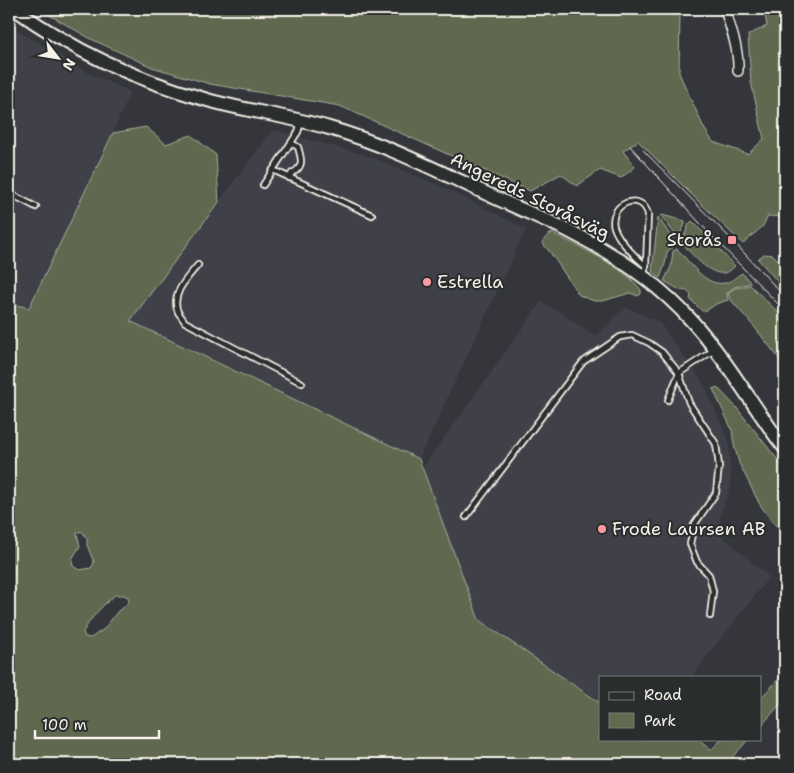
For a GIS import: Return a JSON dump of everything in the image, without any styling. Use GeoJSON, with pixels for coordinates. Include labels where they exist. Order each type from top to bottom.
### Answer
{"type":"FeatureCollection","features":[{"type":"Feature","properties":{"kind":"street","name":"Angereds Storåsväg"},"geometry":{"type":"LineString","coordinates":[[16,9],[85,52],[119,68],[205,99],[301,120],[393,151],[569,232],[645,271],[656,287],[690,319],[715,349],[785,448]]}},
{"type":"Feature","properties":{"kind":"street"},"geometry":{"type":"LineString","coordinates":[[725,9],[739,58],[738,72]]}},
{"type":"Feature","properties":{"kind":"lane"},"geometry":{"type":"LineString","coordinates":[[262,185],[298,132],[301,120]]}},
{"type":"Feature","properties":{"kind":"lane"},"geometry":{"type":"LineString","coordinates":[[289,178],[292,173],[297,171],[302,162],[298,147],[291,143]]}},
{"type":"Feature","properties":{"kind":"lane"},"geometry":{"type":"LineString","coordinates":[[273,170],[372,214]]}},
{"type":"Feature","properties":{"kind":"lane"},"geometry":{"type":"LineString","coordinates":[[9,193],[36,207]]}},
{"type":"Feature","properties":{"kind":"lane"},"geometry":{"type":"LineString","coordinates":[[629,201],[635,201],[642,205],[648,214],[645,271],[614,227],[615,213],[623,204],[629,201]]}},
{"type":"Feature","properties":{"kind":"lane"},"geometry":{"type":"LineString","coordinates":[[198,265],[184,281],[176,301],[178,313],[185,322],[302,384]]}},
{"type":"Feature","properties":{"kind":"lane"},"geometry":{"type":"LineString","coordinates":[[466,517],[582,362],[620,337],[632,335],[662,352],[679,373],[689,403],[716,444],[719,466],[716,493],[694,525],[690,544],[697,562],[709,575],[713,591],[710,616]]}},
{"type":"Feature","properties":{"kind":"lane"},"geometry":{"type":"LineString","coordinates":[[668,400],[679,373],[715,349]]}},
{"type":"Feature","properties":{"kind":"shaded area"},"geometry":{"type":"Polygon","coordinates":[[[9,25],[85,71],[130,92],[113,133],[29,308],[9,303],[9,25]]]}},
{"type":"Feature","properties":{"kind":"shaded area"},"geometry":{"type":"Polygon","coordinates":[[[273,130],[369,156],[453,192],[526,229],[419,459],[129,321],[273,130]]]}},
{"type":"Feature","properties":{"kind":"shaded area"},"geometry":{"type":"Polygon","coordinates":[[[542,301],[596,336],[625,307],[659,322],[704,384],[729,442],[731,486],[720,516],[722,536],[769,577],[692,676],[599,676],[599,702],[479,620],[422,469],[542,301]]]}},
{"type":"Feature","properties":{"kind":"green space"},"geometry":{"type":"Polygon","coordinates":[[[39,9],[678,9],[680,13],[679,73],[704,128],[713,142],[748,154],[764,139],[751,82],[748,35],[767,26],[764,9],[785,9],[785,217],[768,216],[763,226],[743,244],[638,141],[623,151],[635,167],[621,178],[600,170],[577,186],[561,174],[530,191],[340,106],[210,84],[152,67],[91,39],[39,9]]]}},
{"type":"Feature","properties":{"kind":"green space"},"geometry":{"type":"Polygon","coordinates":[[[146,127],[166,144],[191,135],[216,155],[219,202],[130,321],[419,459],[479,620],[599,702],[599,740],[698,740],[711,750],[721,740],[748,740],[734,755],[729,764],[9,764],[9,303],[29,308],[113,133],[146,127]],[[82,531],[77,533],[80,546],[72,559],[73,566],[79,570],[91,568],[94,563],[87,545],[87,539],[82,531]],[[115,595],[101,608],[83,632],[85,637],[91,638],[104,629],[118,611],[129,601],[128,597],[115,595]]]}},
{"type":"Feature","properties":{"kind":"green space"},"geometry":{"type":"Polygon","coordinates":[[[661,216],[685,221],[678,238],[661,216]]]}},
{"type":"Feature","properties":{"kind":"green space"},"geometry":{"type":"Polygon","coordinates":[[[658,217],[676,244],[667,252],[660,278],[652,271],[658,217]]]}},
{"type":"Feature","properties":{"kind":"green space"},"geometry":{"type":"Polygon","coordinates":[[[692,221],[735,266],[732,269],[724,273],[713,271],[701,263],[686,247],[682,242],[692,221]]]}},
{"type":"Feature","properties":{"kind":"green space"},"geometry":{"type":"Polygon","coordinates":[[[552,233],[624,273],[634,281],[641,290],[641,294],[638,296],[630,293],[603,301],[594,301],[579,295],[543,244],[547,236],[552,233]]]}},
{"type":"Feature","properties":{"kind":"green space"},"geometry":{"type":"Polygon","coordinates":[[[677,249],[699,273],[713,282],[728,282],[742,273],[751,283],[734,287],[727,293],[728,300],[716,304],[706,311],[702,311],[690,299],[691,295],[687,291],[680,290],[664,281],[671,267],[673,251],[677,249]]]}},
{"type":"Feature","properties":{"kind":"green space"},"geometry":{"type":"Polygon","coordinates":[[[764,254],[773,255],[785,266],[785,290],[758,259],[764,254]]]}},
{"type":"Feature","properties":{"kind":"green space"},"geometry":{"type":"Polygon","coordinates":[[[750,285],[785,319],[785,366],[730,299],[728,293],[735,288],[750,285]]]}},
{"type":"Feature","properties":{"kind":"green space"},"geometry":{"type":"Polygon","coordinates":[[[717,387],[736,407],[785,469],[784,528],[772,522],[759,503],[739,463],[732,430],[713,389],[717,387]]]}},
{"type":"Feature","properties":{"kind":"green space"},"geometry":{"type":"Polygon","coordinates":[[[785,672],[785,699],[762,725],[762,697],[785,672]]]}},
{"type":"Feature","properties":{"kind":"tram line"},"geometry":{"type":"LineString","coordinates":[[630,146],[708,232],[785,311]]}},
{"type":"Feature","properties":{"kind":"tram line"},"geometry":{"type":"LineString","coordinates":[[643,150],[785,297]]}},
{"type":"Feature","properties":{"kind":"place","name":"Storås"},"geometry":{"type":"Point","coordinates":[732,240]}},
{"type":"Feature","properties":{"kind":"place","name":"Estrella"},"geometry":{"type":"Point","coordinates":[427,282]}},
{"type":"Feature","properties":{"kind":"place","name":"Frode Laursen AB"},"geometry":{"type":"Point","coordinates":[602,529]}}]}
